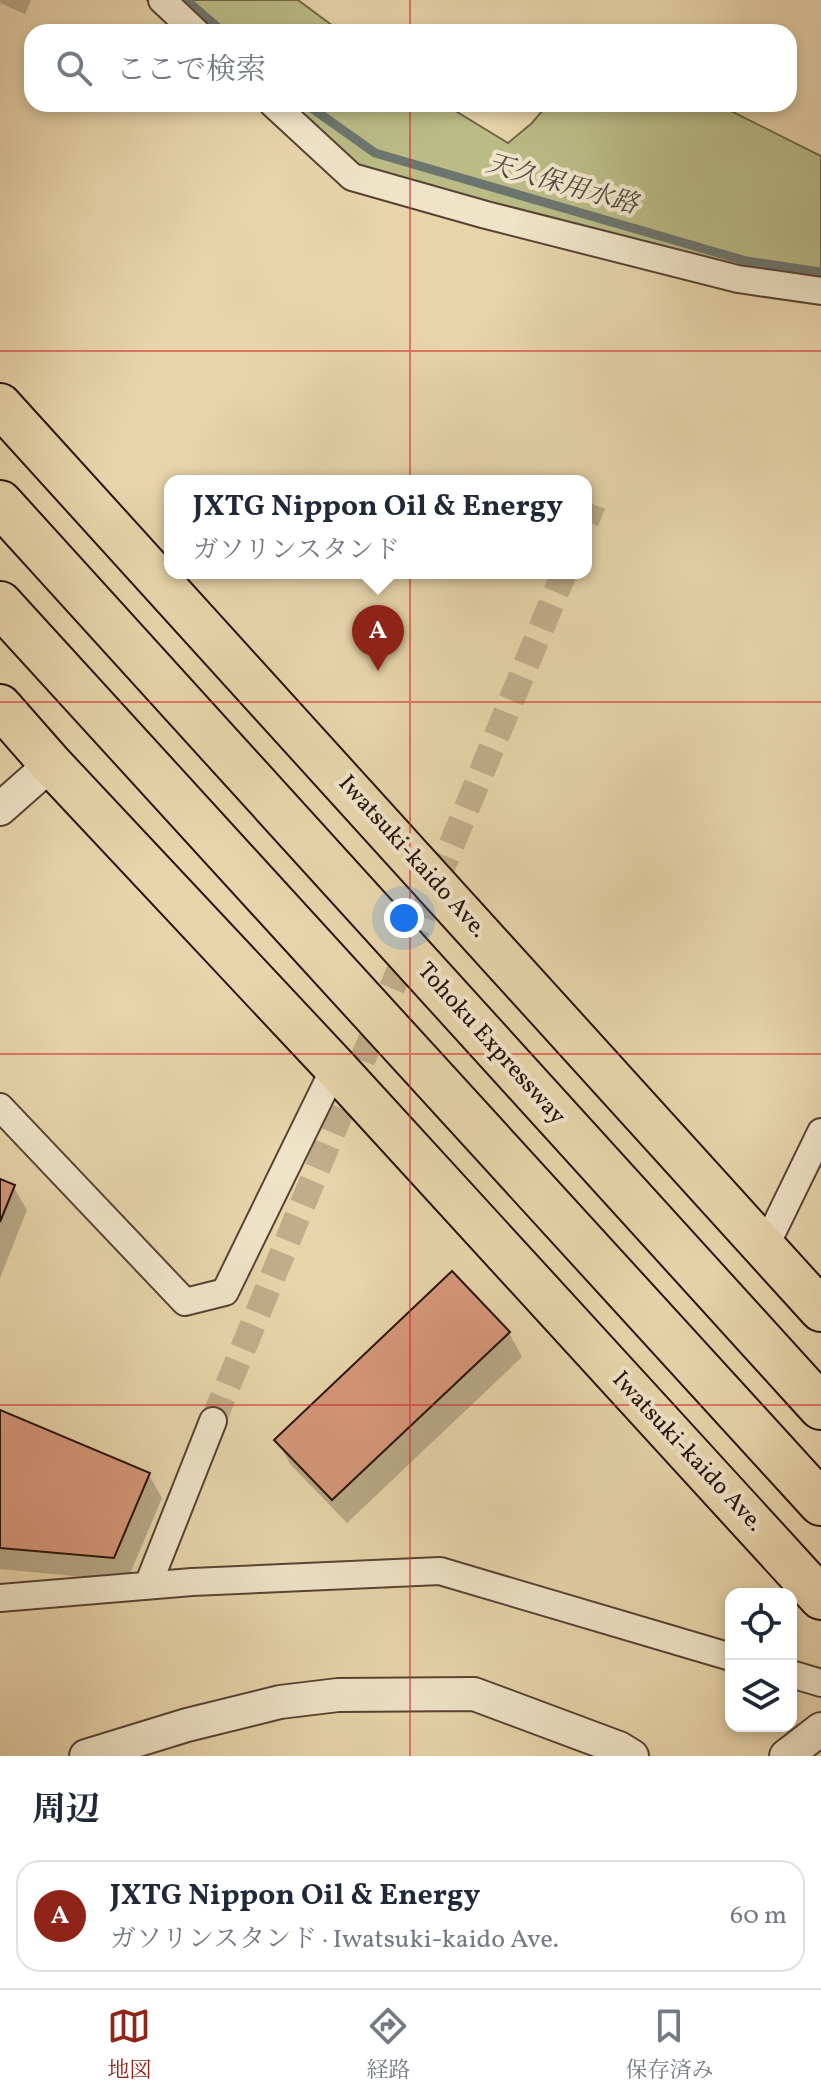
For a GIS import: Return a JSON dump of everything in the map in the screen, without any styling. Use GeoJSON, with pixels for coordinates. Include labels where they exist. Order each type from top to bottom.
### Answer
{"type":"FeatureCollection","features":[{"type":"Feature","properties":{"kind":"highway","name":"Iwatsuki-kaido Ave."},"geometry":{"type":"LineString","coordinates":[[0,405],[821,1310]]}},
{"type":"Feature","properties":{"kind":"highway","name":"Tohoku Expressway"},"geometry":{"type":"LineString","coordinates":[[0,503],[821,1407]]}},
{"type":"Feature","properties":{"kind":"highway"},"geometry":{"type":"LineString","coordinates":[[0,604],[821,1503]]}},
{"type":"Feature","properties":{"kind":"highway","name":"Iwatsuki-kaido Ave."},"geometry":{"type":"LineString","coordinates":[[0,706],[821,1598]]}},
{"type":"Feature","properties":{"kind":"street"},"geometry":{"type":"LineString","coordinates":[[162,0],[188,24]]}},
{"type":"Feature","properties":{"kind":"street"},"geometry":{"type":"LineString","coordinates":[[282,112],[352,177],[723,276],[821,291]]}},
{"type":"Feature","properties":{"kind":"street"},"geometry":{"type":"LineString","coordinates":[[0,809],[51,764]]}},
{"type":"Feature","properties":{"kind":"street"},"geometry":{"type":"LineString","coordinates":[[0,1107],[185,1302],[225,1292],[335,1067]]}},
{"type":"Feature","properties":{"kind":"street"},"geometry":{"type":"LineString","coordinates":[[765,1247],[821,1134]]}},
{"type":"Feature","properties":{"kind":"street"},"geometry":{"type":"LineString","coordinates":[[148,1585],[213,1421]]}},
{"type":"Feature","properties":{"kind":"street"},"geometry":{"type":"LineString","coordinates":[[0,1598],[148,1585],[440,1571],[725,1655]]}},
{"type":"Feature","properties":{"kind":"street"},"geometry":{"type":"LineString","coordinates":[[797,1676],[821,1683]]}},
{"type":"Feature","properties":{"kind":"street"},"geometry":{"type":"LineString","coordinates":[[86,1756],[187,1725],[280,1702],[338,1695],[474,1694],[619,1748],[632,1756]]}},
{"type":"Feature","properties":{"kind":"street"},"geometry":{"type":"LineString","coordinates":[[786,1756],[821,1729]]}},
{"type":"Feature","properties":{"kind":"green space"},"geometry":{"type":"Polygon","coordinates":[[[147,0],[298,0],[330,24],[178,24],[147,0]]]}},
{"type":"Feature","properties":{"kind":"green space"},"geometry":{"type":"Polygon","coordinates":[[[289,112],[457,112],[508,143],[541,112],[733,112],[821,156],[821,300],[606,257],[421,210],[289,112]]]}},
{"type":"Feature","properties":{"kind":"building"},"geometry":{"type":"Polygon","coordinates":[[[0,1179],[15,1185],[0,1222],[0,1179]]]}},
{"type":"Feature","properties":{"kind":"building"},"geometry":{"type":"Polygon","coordinates":[[[452,1271],[510,1332],[332,1500],[274,1440],[452,1271]]]}},
{"type":"Feature","properties":{"kind":"building"},"geometry":{"type":"Polygon","coordinates":[[[0,1410],[150,1473],[114,1558],[0,1548],[0,1410]]]}},
{"type":"Feature","properties":{"kind":"waterway","name":"天久保用水路"},"geometry":{"type":"LineString","coordinates":[[186,0],[214,24]]}},
{"type":"Feature","properties":{"kind":"waterway","name":"天久保用水路"},"geometry":{"type":"LineString","coordinates":[[317,112],[375,153],[746,261],[821,272]]}},
{"type":"Feature","properties":{"kind":"tunnel"},"geometry":{"type":"LineString","coordinates":[[213,1421],[562,579]]}},
{"type":"Feature","properties":{"kind":"place","name":"JXTG Nippon Oil & Energy"},"geometry":{"type":"Point","coordinates":[378,671]}}]}
